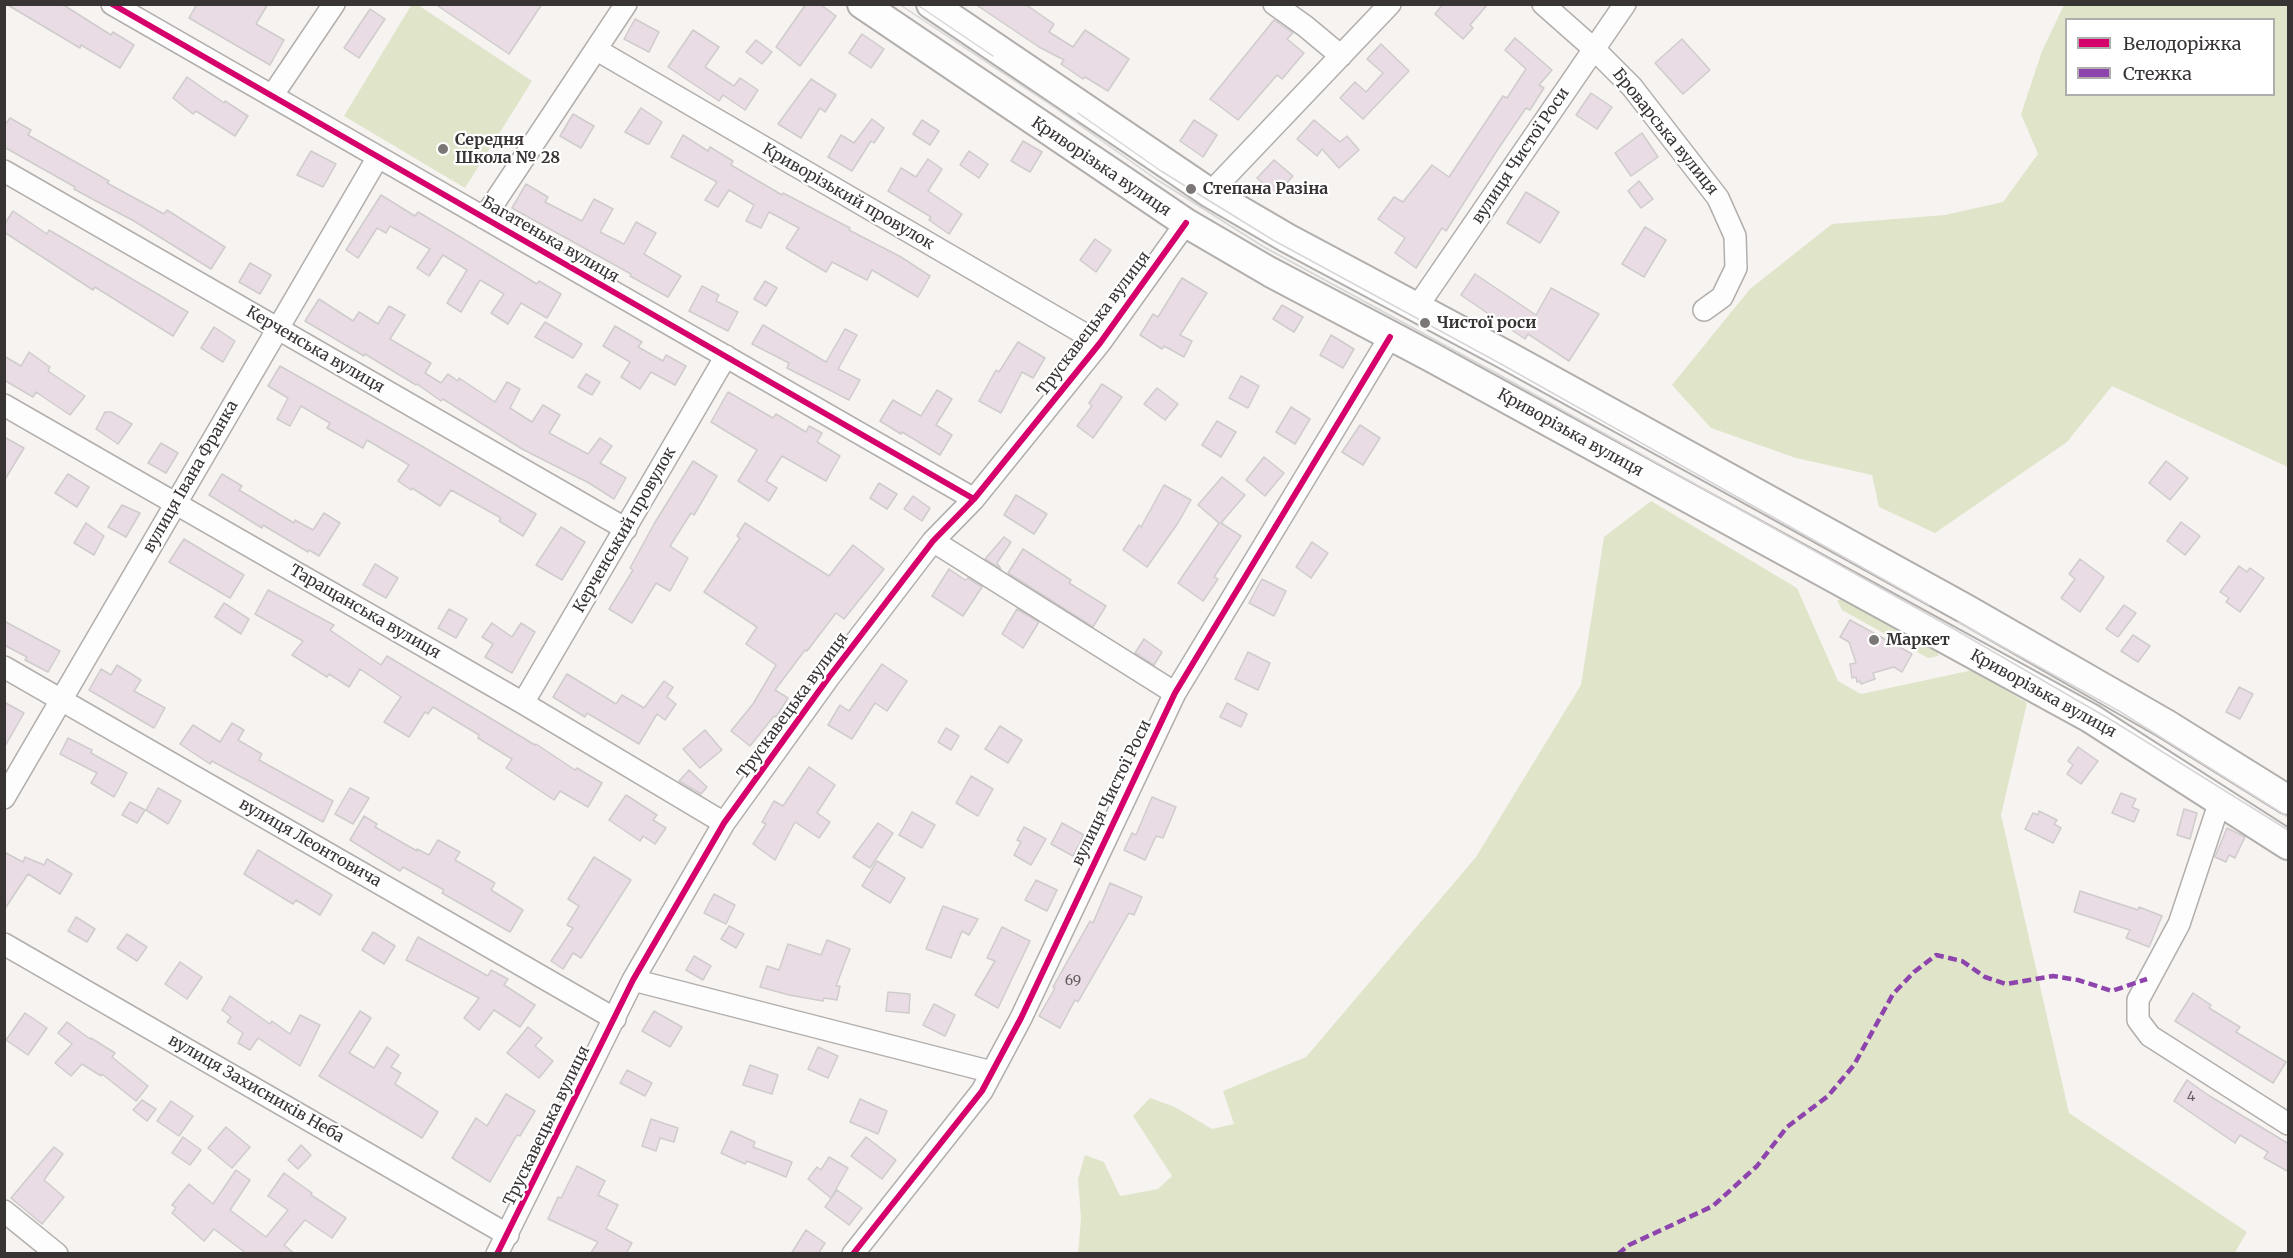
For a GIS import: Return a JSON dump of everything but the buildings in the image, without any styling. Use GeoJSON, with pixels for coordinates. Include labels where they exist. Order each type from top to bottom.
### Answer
{"type":"FeatureCollection","features":[{"type":"Feature","properties":{"kind":"main road","name":"Криворізька вулиця"},"geometry":{"type":"LineString","coordinates":[[862,4],[1186,224],[2090,718],[2289,845]]}},
{"type":"Feature","properties":{"kind":"main road"},"geometry":{"type":"LineString","coordinates":[[931,4],[1210,193],[1287,238],[1966,609],[2166,724],[2289,800]]}},
{"type":"Feature","properties":{"kind":"street","name":"Багатенька вулиця"},"geometry":{"type":"LineString","coordinates":[[112,4],[974,499]]}},
{"type":"Feature","properties":{"kind":"street"},"geometry":{"type":"LineString","coordinates":[[272,96],[334,4]]}},
{"type":"Feature","properties":{"kind":"street"},"geometry":{"type":"LineString","coordinates":[[484,218],[626,4]]}},
{"type":"Feature","properties":{"kind":"street"},"geometry":{"type":"LineString","coordinates":[[1274,4],[1341,56]]}},
{"type":"Feature","properties":{"kind":"street"},"geometry":{"type":"LineString","coordinates":[[1210,193],[1390,4]]}},
{"type":"Feature","properties":{"kind":"street","name":"Броварська вулиця"},"geometry":{"type":"LineString","coordinates":[[1543,4],[1594,49],[1632,87],[1718,198],[1735,236],[1736,268],[1722,297],[1704,310]]}},
{"type":"Feature","properties":{"kind":"street","name":"вулиця Чистої Роси"},"geometry":{"type":"LineString","coordinates":[[1417,307],[1625,4]]}},
{"type":"Feature","properties":{"kind":"street","name":"Криворізький провулок"},"geometry":{"type":"LineString","coordinates":[[597,50],[1100,343]]}},
{"type":"Feature","properties":{"kind":"street","name":"вулиця Івана Франка"},"geometry":{"type":"LineString","coordinates":[[4,798],[378,157]]}},
{"type":"Feature","properties":{"kind":"street","name":"Керченська вулиця"},"geometry":{"type":"LineString","coordinates":[[4,171],[626,529]]}},
{"type":"Feature","properties":{"kind":"street","name":"Трускавецька вулиця"},"geometry":{"type":"LineString","coordinates":[[497,1254],[633,980],[724,823],[829,677],[933,541],[974,499],[1100,343],[1186,224]]}},
{"type":"Feature","properties":{"kind":"street","name":"вулиця Чистої Роси"},"geometry":{"type":"LineString","coordinates":[[853,1254],[982,1091],[1022,1018],[1175,693],[1390,337]]}},
{"type":"Feature","properties":{"kind":"street","name":"Керченський провулок"},"geometry":{"type":"LineString","coordinates":[[523,703],[726,356]]}},
{"type":"Feature","properties":{"kind":"street","name":"Таращанська вулиця"},"geometry":{"type":"LineString","coordinates":[[4,405],[523,703],[724,823]]}},
{"type":"Feature","properties":{"kind":"street"},"geometry":{"type":"LineString","coordinates":[[933,541],[1175,693]]}},
{"type":"Feature","properties":{"kind":"street","name":"вулиця Леонтовича"},"geometry":{"type":"LineString","coordinates":[[4,667],[615,1019]]}},
{"type":"Feature","properties":{"kind":"street"},"geometry":{"type":"LineString","coordinates":[[2220,801],[2179,924],[2138,1000],[2138,1020],[2150,1036],[2289,1124]]}},
{"type":"Feature","properties":{"kind":"street","name":"вулиця Захисників Неба"},"geometry":{"type":"LineString","coordinates":[[4,944],[508,1235]]}},
{"type":"Feature","properties":{"kind":"street"},"geometry":{"type":"LineString","coordinates":[[633,980],[992,1072]]}},
{"type":"Feature","properties":{"kind":"street"},"geometry":{"type":"LineString","coordinates":[[4,1211],[57,1254]]}},
{"type":"Feature","properties":{"kind":"green space"},"geometry":{"type":"Polygon","coordinates":[[[412,4],[418,5],[532,81],[465,188],[344,116],[412,4]]]}},
{"type":"Feature","properties":{"kind":"green space"},"geometry":{"type":"Polygon","coordinates":[[[2064,5],[2288,5],[2288,467],[2112,386],[2067,442],[1935,533],[1879,507],[1872,475],[1796,458],[1711,428],[1672,385],[1750,289],[1832,224],[1945,215],[2003,202],[2038,154],[2021,114],[2042,51],[2064,5]]]}},
{"type":"Feature","properties":{"kind":"green space"},"geometry":{"type":"Polygon","coordinates":[[[1651,501],[1797,588],[1838,681],[1861,694],[1973,670],[2027,703],[2001,815],[2069,1113],[2247,1232],[2234,1254],[1078,1254],[1081,1218],[1078,1179],[1085,1155],[1104,1162],[1120,1196],[1158,1189],[1172,1176],[1133,1116],[1150,1098],[1175,1107],[1212,1129],[1234,1124],[1223,1091],[1306,1057],[1476,857],[1581,685],[1604,537],[1651,501]]]}},
{"type":"Feature","properties":{"kind":"green space"},"geometry":{"type":"Polygon","coordinates":[[[1849,599],[1933,645],[1939,656],[1928,658],[1842,610],[1837,600],[1849,599]]]}},
{"type":"Feature","properties":{"kind":"tram line"},"geometry":{"type":"LineString","coordinates":[[899,4],[1054,107],[1156,179],[1264,247],[1496,373],[1954,629],[2113,721],[2288,830]]}},
{"type":"Feature","properties":{"kind":"tram line"},"geometry":{"type":"LineString","coordinates":[[916,4],[993,56]]}},
{"type":"Feature","properties":{"kind":"tram line"},"geometry":{"type":"LineString","coordinates":[[1078,113],[1161,171],[1273,240],[1501,364],[1929,605]]}},
{"type":"Feature","properties":{"kind":"tram line"},"geometry":{"type":"LineString","coordinates":[[1958,622],[2119,711],[2288,817]]}},
{"type":"Feature","properties":{"kind":"marked path"},"geometry":{"type":"LineString","coordinates":[[1618,1254],[1629,1245],[1713,1206],[1757,1166],[1787,1127],[1828,1096],[1854,1065],[1893,994],[1914,972],[1936,955],[1962,961],[1985,977],[2006,984],[2053,976],[2078,980],[2112,991],[2147,979]]}},
{"type":"Feature","properties":{"kind":"cycle path"},"geometry":{"type":"LineString","coordinates":[[112,4],[974,499]]}},
{"type":"Feature","properties":{"kind":"cycle path"},"geometry":{"type":"LineString","coordinates":[[497,1254],[633,980],[724,823],[829,677],[933,541],[974,499],[1100,343],[1186,223]]}},
{"type":"Feature","properties":{"kind":"cycle path"},"geometry":{"type":"LineString","coordinates":[[853,1254],[982,1091],[1021,1018],[1175,693],[1390,337]]}},
{"type":"Feature","properties":{"kind":"place","name":"Середня Школа № 28"},"geometry":{"type":"Point","coordinates":[443,149]}},
{"type":"Feature","properties":{"kind":"place","name":"Степана Разіна"},"geometry":{"type":"Point","coordinates":[1191,189]}},
{"type":"Feature","properties":{"kind":"place","name":"Чистої роси"},"geometry":{"type":"Point","coordinates":[1425,323]}},
{"type":"Feature","properties":{"kind":"place","name":"Маркет"},"geometry":{"type":"Point","coordinates":[1874,640]}}]}
